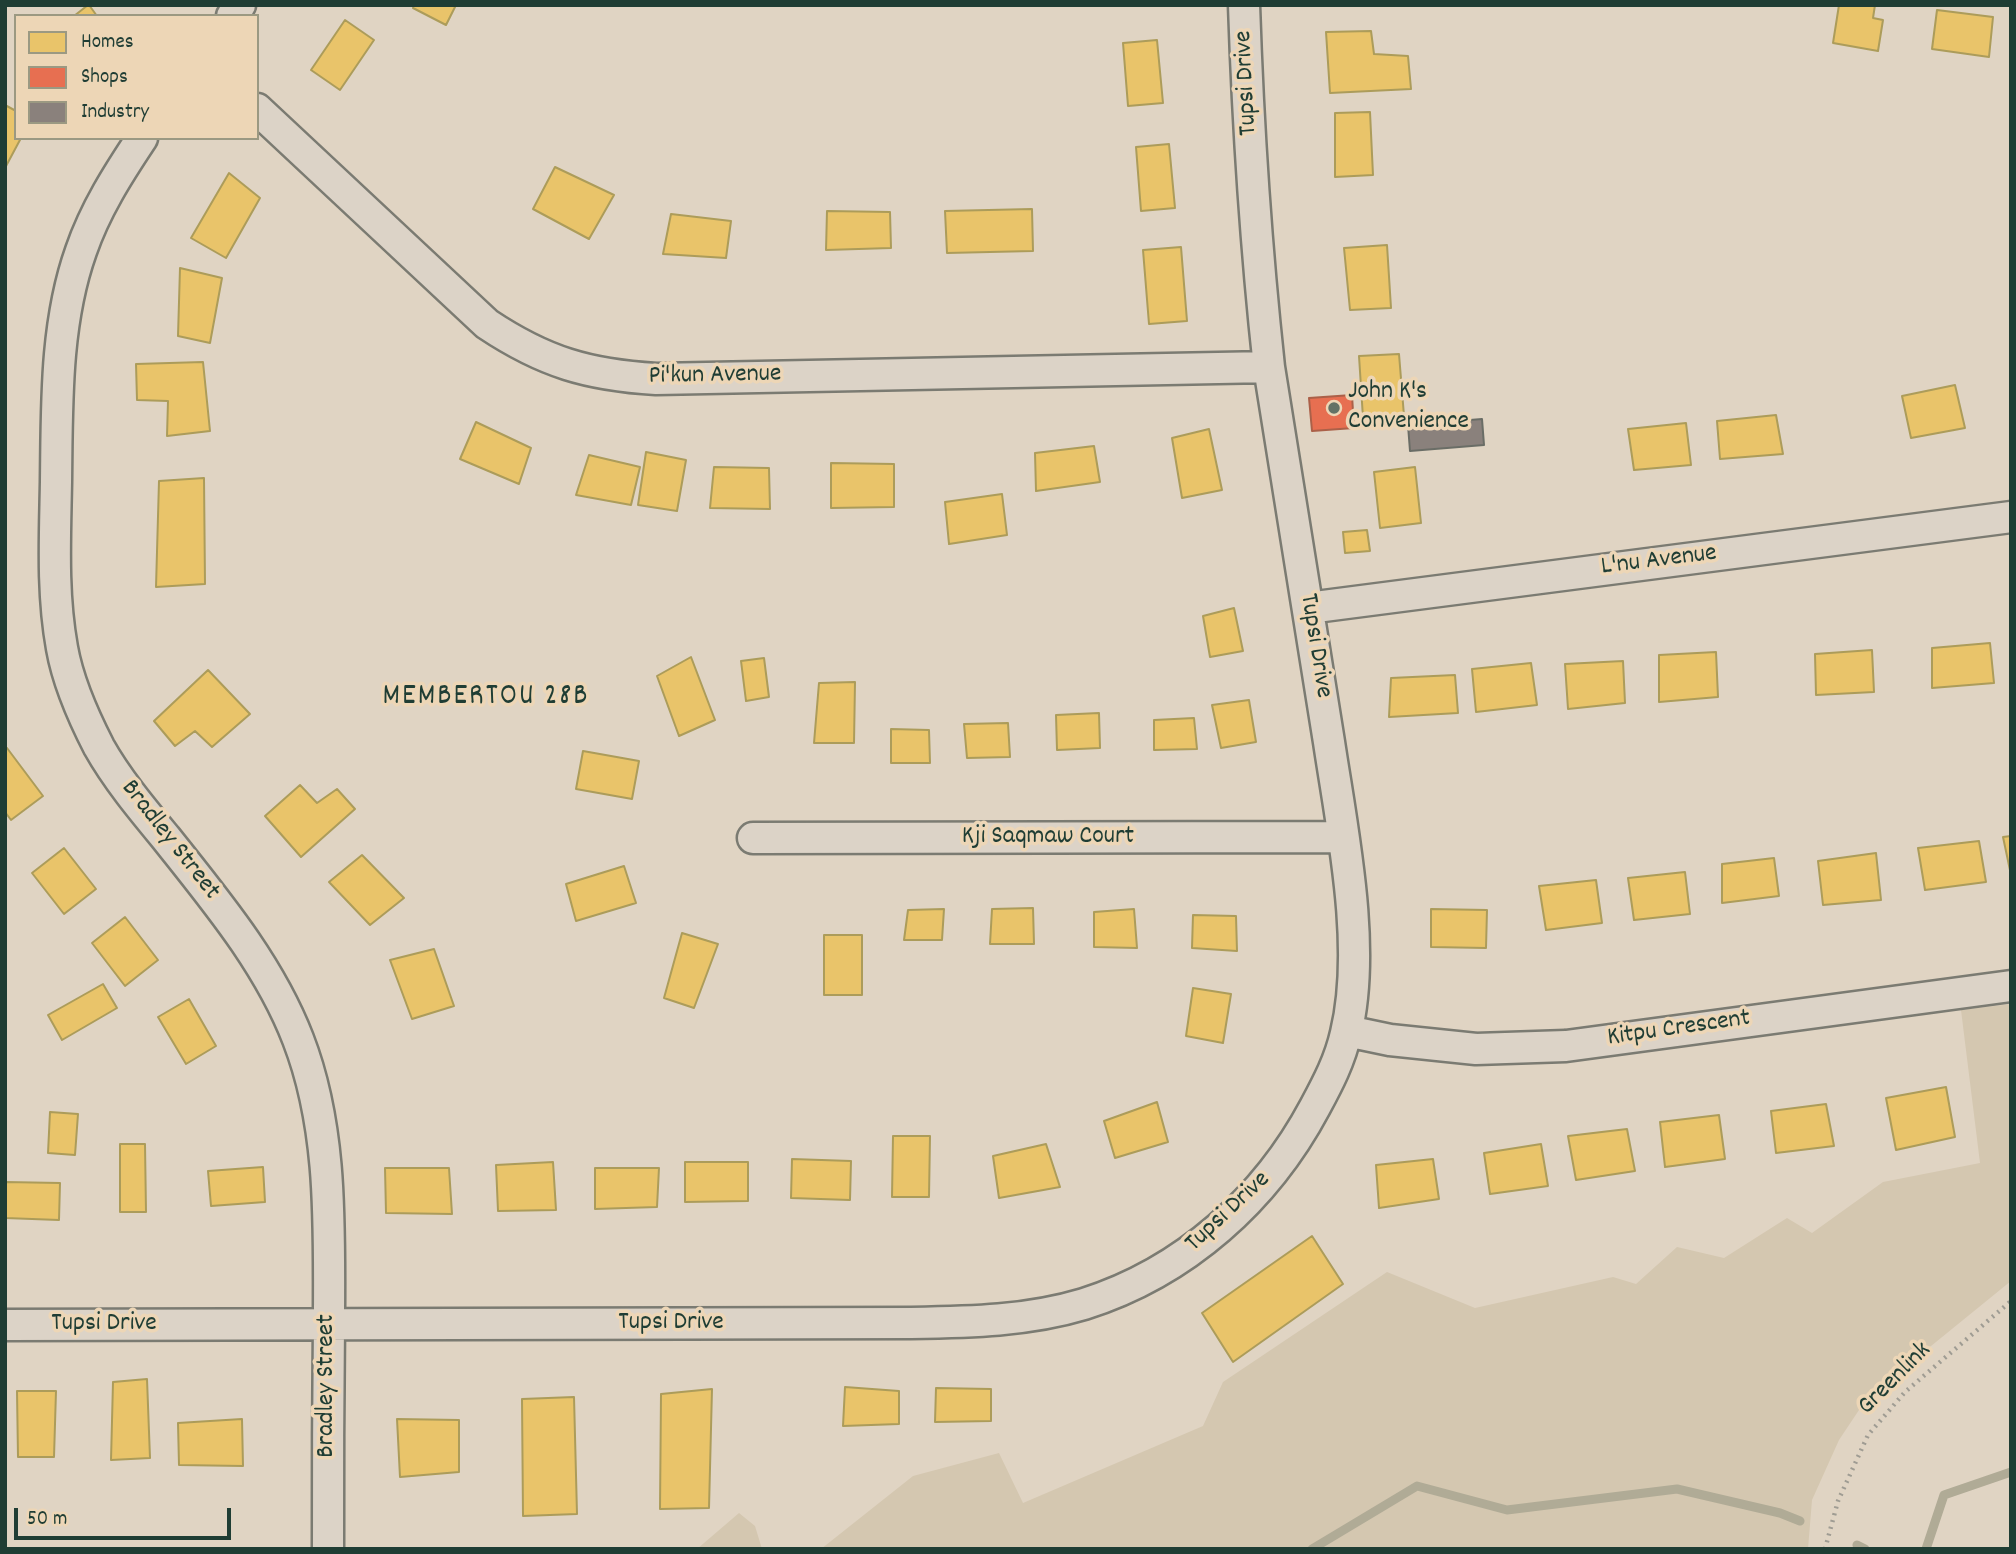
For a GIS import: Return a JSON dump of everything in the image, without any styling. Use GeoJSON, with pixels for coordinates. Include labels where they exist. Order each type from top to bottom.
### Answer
{"type":"FeatureCollection","features":[{"type":"Feature","properties":{"kind":"street","name":"Tupsi Drive"},"geometry":{"type":"LineString","coordinates":[[5,1325],[1000,1321],[1081,1304],[1116,1292],[1175,1261],[1243,1207],[1289,1152],[1338,1060],[1347,1031],[1353,980],[1353,943],[1343,837],[1269,367],[1254,208],[1244,5]]}},
{"type":"Feature","properties":{"kind":"street","name":"Pi'kun Avenue"},"geometry":{"type":"LineString","coordinates":[[259,111],[486,324],[527,350],[572,367],[610,375],[656,379],[1269,367]]}},
{"type":"Feature","properties":{"kind":"street","name":"Bradley Street"},"geometry":{"type":"LineString","coordinates":[[141,140],[102,201],[80,252],[67,305],[57,397],[54,551],[56,600],[63,651],[77,701],[100,748],[130,792],[248,946],[274,987],[298,1039],[312,1083],[327,1177],[328,1549]]}},
{"type":"Feature","properties":{"kind":"street","name":"L'nu Avenue"},"geometry":{"type":"LineString","coordinates":[[1308,607],[2011,517]]}},
{"type":"Feature","properties":{"kind":"street","name":"Kji Saqmaw Court"},"geometry":{"type":"LineString","coordinates":[[753,838],[1343,837]]}},
{"type":"Feature","properties":{"kind":"street","name":"Kitpu Crescent"},"geometry":{"type":"LineString","coordinates":[[1347,1031],[1390,1040],[1476,1049],[1566,1046],[2011,986]]}},
{"type":"Feature","properties":{"kind":"path","name":"Greenlink"},"geometry":{"type":"LineString","coordinates":[[1825,1549],[1838,1501],[1868,1435],[1905,1392],[2011,1301]]}},
{"type":"Feature","properties":{"kind":"shaded area"},"geometry":{"type":"Polygon","coordinates":[[[2011,1004],[2011,1281],[1888,1381],[1861,1407],[1839,1440],[1812,1500],[1808,1549],[821,1549],[913,1476],[999,1453],[1023,1503],[1203,1426],[1223,1382],[1387,1272],[1475,1308],[1613,1277],[1636,1284],[1677,1247],[1724,1258],[1787,1218],[1812,1233],[1883,1182],[1980,1163],[1961,1010],[2011,1004]]]}},
{"type":"Feature","properties":{"kind":"shaded area"},"geometry":{"type":"Polygon","coordinates":[[[739,1513],[755,1526],[762,1549],[697,1549],[739,1513]]]}},
{"type":"Feature","properties":{"kind":"building: Homes"},"geometry":{"type":"Polygon","coordinates":[[[88,5],[96,14],[77,14],[88,5]]]}},
{"type":"Feature","properties":{"kind":"building: Homes"},"geometry":{"type":"Polygon","coordinates":[[[414,5],[456,5],[446,25],[413,8],[414,5]]]}},
{"type":"Feature","properties":{"kind":"building: Homes"},"geometry":{"type":"Polygon","coordinates":[[[1839,5],[1875,5],[1873,18],[1883,20],[1878,51],[1833,43],[1839,5]]]}},
{"type":"Feature","properties":{"kind":"building: Homes"},"geometry":{"type":"Polygon","coordinates":[[[1937,10],[1993,17],[1989,57],[1932,49],[1937,10]]]}},
{"type":"Feature","properties":{"kind":"building: Homes"},"geometry":{"type":"Polygon","coordinates":[[[345,20],[374,40],[340,90],[311,70],[345,20]]]}},
{"type":"Feature","properties":{"kind":"building: Homes"},"geometry":{"type":"Polygon","coordinates":[[[1371,31],[1374,54],[1408,56],[1411,89],[1330,93],[1326,32],[1371,31]]]}},
{"type":"Feature","properties":{"kind":"building: Homes"},"geometry":{"type":"Polygon","coordinates":[[[1157,40],[1163,103],[1128,106],[1123,43],[1157,40]]]}},
{"type":"Feature","properties":{"kind":"building: Homes"},"geometry":{"type":"Polygon","coordinates":[[[5,105],[14,110],[14,140],[20,140],[5,168],[5,105]]]}},
{"type":"Feature","properties":{"kind":"building: Homes"},"geometry":{"type":"Polygon","coordinates":[[[1370,112],[1373,175],[1335,177],[1335,113],[1370,112]]]}},
{"type":"Feature","properties":{"kind":"building: Homes"},"geometry":{"type":"Polygon","coordinates":[[[1169,144],[1175,208],[1141,211],[1136,147],[1169,144]]]}},
{"type":"Feature","properties":{"kind":"building: Homes"},"geometry":{"type":"Polygon","coordinates":[[[555,167],[614,195],[589,239],[533,209],[555,167]]]}},
{"type":"Feature","properties":{"kind":"building: Homes"},"geometry":{"type":"Polygon","coordinates":[[[229,173],[260,198],[226,258],[191,238],[229,173]]]}},
{"type":"Feature","properties":{"kind":"building: Homes"},"geometry":{"type":"Polygon","coordinates":[[[1032,209],[1033,251],[947,253],[945,211],[1032,209]]]}},
{"type":"Feature","properties":{"kind":"building: Homes"},"geometry":{"type":"Polygon","coordinates":[[[827,211],[890,212],[891,248],[826,250],[827,211]]]}},
{"type":"Feature","properties":{"kind":"building: Homes"},"geometry":{"type":"Polygon","coordinates":[[[671,214],[731,221],[726,258],[663,254],[671,214]]]}},
{"type":"Feature","properties":{"kind":"building: Homes"},"geometry":{"type":"Polygon","coordinates":[[[1387,245],[1391,308],[1350,310],[1344,248],[1387,245]]]}},
{"type":"Feature","properties":{"kind":"building: Homes"},"geometry":{"type":"Polygon","coordinates":[[[1181,247],[1187,321],[1149,324],[1143,250],[1181,247]]]}},
{"type":"Feature","properties":{"kind":"building: Homes"},"geometry":{"type":"Polygon","coordinates":[[[180,268],[222,278],[210,343],[178,336],[180,268]]]}},
{"type":"Feature","properties":{"kind":"building: Homes"},"geometry":{"type":"Polygon","coordinates":[[[1399,354],[1404,416],[1363,418],[1359,356],[1399,354]]]}},
{"type":"Feature","properties":{"kind":"building: Homes"},"geometry":{"type":"Polygon","coordinates":[[[203,362],[210,431],[167,436],[168,401],[137,400],[136,364],[203,362]]]}},
{"type":"Feature","properties":{"kind":"building: Homes"},"geometry":{"type":"Polygon","coordinates":[[[1955,385],[1965,428],[1911,438],[1902,396],[1955,385]]]}},
{"type":"Feature","properties":{"kind":"building: Homes"},"geometry":{"type":"Polygon","coordinates":[[[1776,415],[1783,454],[1720,459],[1717,421],[1776,415]]]}},
{"type":"Feature","properties":{"kind":"building: Homes"},"geometry":{"type":"Polygon","coordinates":[[[476,422],[531,448],[519,484],[460,459],[476,422]]]}},
{"type":"Feature","properties":{"kind":"building: Homes"},"geometry":{"type":"Polygon","coordinates":[[[1686,423],[1691,465],[1634,470],[1628,429],[1686,423]]]}},
{"type":"Feature","properties":{"kind":"building: Homes"},"geometry":{"type":"Polygon","coordinates":[[[1209,429],[1222,490],[1182,498],[1172,438],[1209,429]]]}},
{"type":"Feature","properties":{"kind":"building: Homes"},"geometry":{"type":"Polygon","coordinates":[[[1094,446],[1100,482],[1036,491],[1035,453],[1094,446]]]}},
{"type":"Feature","properties":{"kind":"building: Homes"},"geometry":{"type":"Polygon","coordinates":[[[646,452],[686,460],[677,511],[638,505],[646,452]]]}},
{"type":"Feature","properties":{"kind":"building: Homes"},"geometry":{"type":"Polygon","coordinates":[[[589,455],[640,467],[631,505],[576,495],[589,455]]]}},
{"type":"Feature","properties":{"kind":"building: Homes"},"geometry":{"type":"Polygon","coordinates":[[[831,463],[894,464],[894,507],[831,508],[831,463]]]}},
{"type":"Feature","properties":{"kind":"building: Homes"},"geometry":{"type":"Polygon","coordinates":[[[714,467],[769,468],[770,509],[710,508],[714,467]]]}},
{"type":"Feature","properties":{"kind":"building: Homes"},"geometry":{"type":"Polygon","coordinates":[[[1415,467],[1421,523],[1380,528],[1374,472],[1415,467]]]}},
{"type":"Feature","properties":{"kind":"building: Homes"},"geometry":{"type":"Polygon","coordinates":[[[204,478],[205,584],[156,587],[159,481],[204,478]]]}},
{"type":"Feature","properties":{"kind":"building: Homes"},"geometry":{"type":"Polygon","coordinates":[[[1002,494],[1007,535],[949,544],[945,502],[1002,494]]]}},
{"type":"Feature","properties":{"kind":"building: Homes"},"geometry":{"type":"Polygon","coordinates":[[[1367,530],[1370,551],[1345,553],[1343,532],[1367,530]]]}},
{"type":"Feature","properties":{"kind":"building: Homes"},"geometry":{"type":"Polygon","coordinates":[[[1234,608],[1243,651],[1210,657],[1203,616],[1234,608]]]}},
{"type":"Feature","properties":{"kind":"building: Homes"},"geometry":{"type":"Polygon","coordinates":[[[1990,643],[1994,683],[1932,688],[1932,648],[1990,643]]]}},
{"type":"Feature","properties":{"kind":"building: Homes"},"geometry":{"type":"Polygon","coordinates":[[[1872,650],[1874,692],[1816,695],[1815,654],[1872,650]]]}},
{"type":"Feature","properties":{"kind":"building: Homes"},"geometry":{"type":"Polygon","coordinates":[[[1716,652],[1718,697],[1659,702],[1659,655],[1716,652]]]}},
{"type":"Feature","properties":{"kind":"building: Homes"},"geometry":{"type":"Polygon","coordinates":[[[691,657],[715,720],[679,736],[657,676],[691,657]]]}},
{"type":"Feature","properties":{"kind":"building: Homes"},"geometry":{"type":"Polygon","coordinates":[[[764,658],[769,697],[746,701],[741,661],[764,658]]]}},
{"type":"Feature","properties":{"kind":"building: Homes"},"geometry":{"type":"Polygon","coordinates":[[[1623,661],[1625,703],[1568,709],[1565,664],[1623,661]]]}},
{"type":"Feature","properties":{"kind":"building: Homes"},"geometry":{"type":"Polygon","coordinates":[[[1531,663],[1537,705],[1476,712],[1472,669],[1531,663]]]}},
{"type":"Feature","properties":{"kind":"building: Homes"},"geometry":{"type":"Polygon","coordinates":[[[208,670],[250,714],[212,747],[195,731],[175,746],[154,721],[208,670]]]}},
{"type":"Feature","properties":{"kind":"building: Homes"},"geometry":{"type":"Polygon","coordinates":[[[1455,675],[1458,713],[1389,717],[1391,678],[1455,675]]]}},
{"type":"Feature","properties":{"kind":"building: Homes"},"geometry":{"type":"Polygon","coordinates":[[[855,682],[854,743],[814,743],[819,683],[855,682]]]}},
{"type":"Feature","properties":{"kind":"building: Homes"},"geometry":{"type":"Polygon","coordinates":[[[1249,700],[1256,742],[1221,748],[1212,705],[1249,700]]]}},
{"type":"Feature","properties":{"kind":"building: Homes"},"geometry":{"type":"Polygon","coordinates":[[[1099,713],[1100,748],[1057,750],[1056,715],[1099,713]]]}},
{"type":"Feature","properties":{"kind":"building: Homes"},"geometry":{"type":"Polygon","coordinates":[[[1194,718],[1197,749],[1154,750],[1154,720],[1194,718]]]}},
{"type":"Feature","properties":{"kind":"building: Homes"},"geometry":{"type":"Polygon","coordinates":[[[1008,723],[1010,757],[967,758],[964,724],[1008,723]]]}},
{"type":"Feature","properties":{"kind":"building: Homes"},"geometry":{"type":"Polygon","coordinates":[[[891,729],[929,730],[930,763],[891,763],[891,729]]]}},
{"type":"Feature","properties":{"kind":"building: Homes"},"geometry":{"type":"Polygon","coordinates":[[[7,748],[43,796],[11,820],[5,812],[7,748]]]}},
{"type":"Feature","properties":{"kind":"building: Homes"},"geometry":{"type":"Polygon","coordinates":[[[583,751],[639,761],[632,799],[576,789],[583,751]]]}},
{"type":"Feature","properties":{"kind":"building: Homes"},"geometry":{"type":"Polygon","coordinates":[[[300,785],[317,803],[337,789],[355,809],[301,857],[265,816],[300,785]]]}},
{"type":"Feature","properties":{"kind":"building: Homes"},"geometry":{"type":"Polygon","coordinates":[[[2011,836],[2011,875],[2003,837],[2011,836]]]}},
{"type":"Feature","properties":{"kind":"building: Homes"},"geometry":{"type":"Polygon","coordinates":[[[1979,841],[1986,882],[1925,890],[1918,848],[1979,841]]]}},
{"type":"Feature","properties":{"kind":"building: Homes"},"geometry":{"type":"Polygon","coordinates":[[[64,848],[96,889],[64,914],[32,873],[64,848]]]}},
{"type":"Feature","properties":{"kind":"building: Homes"},"geometry":{"type":"Polygon","coordinates":[[[1876,853],[1881,900],[1823,905],[1818,861],[1876,853]]]}},
{"type":"Feature","properties":{"kind":"building: Homes"},"geometry":{"type":"Polygon","coordinates":[[[362,855],[404,898],[370,925],[329,882],[362,855]]]}},
{"type":"Feature","properties":{"kind":"building: Homes"},"geometry":{"type":"Polygon","coordinates":[[[1774,858],[1779,896],[1722,903],[1722,864],[1774,858]]]}},
{"type":"Feature","properties":{"kind":"building: Homes"},"geometry":{"type":"Polygon","coordinates":[[[624,866],[636,903],[576,921],[566,884],[624,866]]]}},
{"type":"Feature","properties":{"kind":"building: Homes"},"geometry":{"type":"Polygon","coordinates":[[[1685,872],[1690,914],[1634,920],[1628,878],[1685,872]]]}},
{"type":"Feature","properties":{"kind":"building: Homes"},"geometry":{"type":"Polygon","coordinates":[[[1596,880],[1602,923],[1546,930],[1539,886],[1596,880]]]}},
{"type":"Feature","properties":{"kind":"building: Homes"},"geometry":{"type":"Polygon","coordinates":[[[1033,908],[1034,944],[990,944],[992,909],[1033,908]]]}},
{"type":"Feature","properties":{"kind":"building: Homes"},"geometry":{"type":"Polygon","coordinates":[[[944,909],[942,940],[904,940],[908,910],[944,909]]]}},
{"type":"Feature","properties":{"kind":"building: Homes"},"geometry":{"type":"Polygon","coordinates":[[[1134,909],[1137,948],[1094,947],[1094,912],[1134,909]]]}},
{"type":"Feature","properties":{"kind":"building: Homes"},"geometry":{"type":"Polygon","coordinates":[[[1431,909],[1487,910],[1486,948],[1431,947],[1431,909]]]}},
{"type":"Feature","properties":{"kind":"building: Homes"},"geometry":{"type":"Polygon","coordinates":[[[1193,915],[1236,916],[1237,951],[1192,948],[1193,915]]]}},
{"type":"Feature","properties":{"kind":"building: Homes"},"geometry":{"type":"Polygon","coordinates":[[[125,917],[158,960],[125,986],[92,943],[125,917]]]}},
{"type":"Feature","properties":{"kind":"building: Homes"},"geometry":{"type":"Polygon","coordinates":[[[682,933],[718,944],[694,1008],[664,998],[682,933]]]}},
{"type":"Feature","properties":{"kind":"building: Homes"},"geometry":{"type":"Polygon","coordinates":[[[824,935],[862,935],[862,995],[824,995],[824,935]]]}},
{"type":"Feature","properties":{"kind":"building: Homes"},"geometry":{"type":"Polygon","coordinates":[[[434,949],[454,1006],[412,1019],[390,960],[434,949]]]}},
{"type":"Feature","properties":{"kind":"building: Homes"},"geometry":{"type":"Polygon","coordinates":[[[103,984],[117,1008],[62,1040],[48,1015],[103,984]]]}},
{"type":"Feature","properties":{"kind":"building: Homes"},"geometry":{"type":"Polygon","coordinates":[[[1193,988],[1231,994],[1223,1043],[1186,1036],[1193,988]]]}},
{"type":"Feature","properties":{"kind":"building: Homes"},"geometry":{"type":"Polygon","coordinates":[[[189,999],[216,1046],[186,1064],[158,1017],[189,999]]]}},
{"type":"Feature","properties":{"kind":"building: Homes"},"geometry":{"type":"Polygon","coordinates":[[[1946,1087],[1955,1137],[1896,1150],[1886,1098],[1946,1087]]]}},
{"type":"Feature","properties":{"kind":"building: Homes"},"geometry":{"type":"Polygon","coordinates":[[[1157,1102],[1168,1142],[1115,1158],[1104,1121],[1157,1102]]]}},
{"type":"Feature","properties":{"kind":"building: Homes"},"geometry":{"type":"Polygon","coordinates":[[[1826,1104],[1834,1146],[1776,1153],[1771,1111],[1826,1104]]]}},
{"type":"Feature","properties":{"kind":"building: Homes"},"geometry":{"type":"Polygon","coordinates":[[[50,1112],[78,1114],[75,1155],[48,1153],[50,1112]]]}},
{"type":"Feature","properties":{"kind":"building: Homes"},"geometry":{"type":"Polygon","coordinates":[[[1719,1115],[1725,1159],[1665,1167],[1660,1122],[1719,1115]]]}},
{"type":"Feature","properties":{"kind":"building: Homes"},"geometry":{"type":"Polygon","coordinates":[[[1627,1129],[1635,1171],[1576,1180],[1568,1136],[1627,1129]]]}},
{"type":"Feature","properties":{"kind":"building: Homes"},"geometry":{"type":"Polygon","coordinates":[[[893,1136],[930,1136],[929,1197],[892,1197],[893,1136]]]}},
{"type":"Feature","properties":{"kind":"building: Homes"},"geometry":{"type":"Polygon","coordinates":[[[120,1144],[145,1144],[146,1212],[120,1212],[120,1144]]]}},
{"type":"Feature","properties":{"kind":"building: Homes"},"geometry":{"type":"Polygon","coordinates":[[[1046,1144],[1060,1187],[999,1198],[993,1156],[1046,1144]]]}},
{"type":"Feature","properties":{"kind":"building: Homes"},"geometry":{"type":"Polygon","coordinates":[[[1541,1144],[1548,1186],[1490,1194],[1484,1153],[1541,1144]]]}},
{"type":"Feature","properties":{"kind":"building: Homes"},"geometry":{"type":"Polygon","coordinates":[[[792,1159],[851,1161],[850,1200],[791,1198],[792,1159]]]}},
{"type":"Feature","properties":{"kind":"building: Homes"},"geometry":{"type":"Polygon","coordinates":[[[1433,1159],[1439,1199],[1379,1208],[1376,1165],[1433,1159]]]}},
{"type":"Feature","properties":{"kind":"building: Homes"},"geometry":{"type":"Polygon","coordinates":[[[553,1162],[556,1210],[498,1211],[496,1165],[553,1162]]]}},
{"type":"Feature","properties":{"kind":"building: Homes"},"geometry":{"type":"Polygon","coordinates":[[[685,1162],[748,1162],[748,1201],[685,1202],[685,1162]]]}},
{"type":"Feature","properties":{"kind":"building: Homes"},"geometry":{"type":"Polygon","coordinates":[[[263,1167],[265,1202],[211,1206],[208,1171],[263,1167]]]}},
{"type":"Feature","properties":{"kind":"building: Homes"},"geometry":{"type":"Polygon","coordinates":[[[385,1168],[449,1168],[452,1214],[386,1213],[385,1168]]]}},
{"type":"Feature","properties":{"kind":"building: Homes"},"geometry":{"type":"Polygon","coordinates":[[[595,1168],[659,1168],[657,1207],[595,1209],[595,1168]]]}},
{"type":"Feature","properties":{"kind":"building: Homes"},"geometry":{"type":"Polygon","coordinates":[[[5,1182],[60,1183],[59,1220],[5,1218],[5,1182]]]}},
{"type":"Feature","properties":{"kind":"building: Homes"},"geometry":{"type":"Polygon","coordinates":[[[1312,1236],[1343,1284],[1233,1362],[1202,1313],[1312,1236]]]}},
{"type":"Feature","properties":{"kind":"building: Homes"},"geometry":{"type":"Polygon","coordinates":[[[147,1379],[150,1458],[111,1460],[113,1382],[147,1379]]]}},
{"type":"Feature","properties":{"kind":"building: Homes"},"geometry":{"type":"Polygon","coordinates":[[[845,1387],[899,1391],[899,1424],[843,1426],[845,1387]]]}},
{"type":"Feature","properties":{"kind":"building: Homes"},"geometry":{"type":"Polygon","coordinates":[[[936,1388],[991,1389],[991,1421],[935,1422],[936,1388]]]}},
{"type":"Feature","properties":{"kind":"building: Homes"},"geometry":{"type":"Polygon","coordinates":[[[712,1389],[709,1508],[660,1509],[661,1394],[712,1389]]]}},
{"type":"Feature","properties":{"kind":"building: Homes"},"geometry":{"type":"Polygon","coordinates":[[[17,1391],[56,1391],[54,1457],[18,1457],[17,1391]]]}},
{"type":"Feature","properties":{"kind":"building: Homes"},"geometry":{"type":"Polygon","coordinates":[[[574,1397],[577,1514],[523,1516],[522,1399],[574,1397]]]}},
{"type":"Feature","properties":{"kind":"building: Homes"},"geometry":{"type":"Polygon","coordinates":[[[242,1419],[243,1466],[179,1465],[178,1423],[242,1419]]]}},
{"type":"Feature","properties":{"kind":"building: Homes"},"geometry":{"type":"Polygon","coordinates":[[[397,1419],[459,1420],[459,1472],[400,1477],[397,1419]]]}},
{"type":"Feature","properties":{"kind":"building: Shops"},"geometry":{"type":"Polygon","coordinates":[[[1352,395],[1354,428],[1312,431],[1309,398],[1352,395]]]}},
{"type":"Feature","properties":{"kind":"building: Industry"},"geometry":{"type":"Polygon","coordinates":[[[1482,419],[1484,445],[1410,451],[1408,425],[1482,419]]]}},
{"type":"Feature","properties":{"kind":"waterway"},"geometry":{"type":"LineString","coordinates":[[1926,1549],[1944,1495],[2011,1472]]}},
{"type":"Feature","properties":{"kind":"waterway"},"geometry":{"type":"LineString","coordinates":[[1312,1549],[1417,1486],[1507,1510],[1677,1489],[1780,1513],[1800,1521]]}},
{"type":"Feature","properties":{"kind":"waterway"},"geometry":{"type":"LineString","coordinates":[[1857,1545],[1865,1549]]}},
{"type":"Feature","properties":{"kind":"place","name":"John K's Convenience"},"geometry":{"type":"Point","coordinates":[1334,408]}},
{"type":"Feature","properties":{"kind":"district","name":"MEMBERTOU 28B"},"geometry":{"type":"Point","coordinates":[486,699]}}]}
